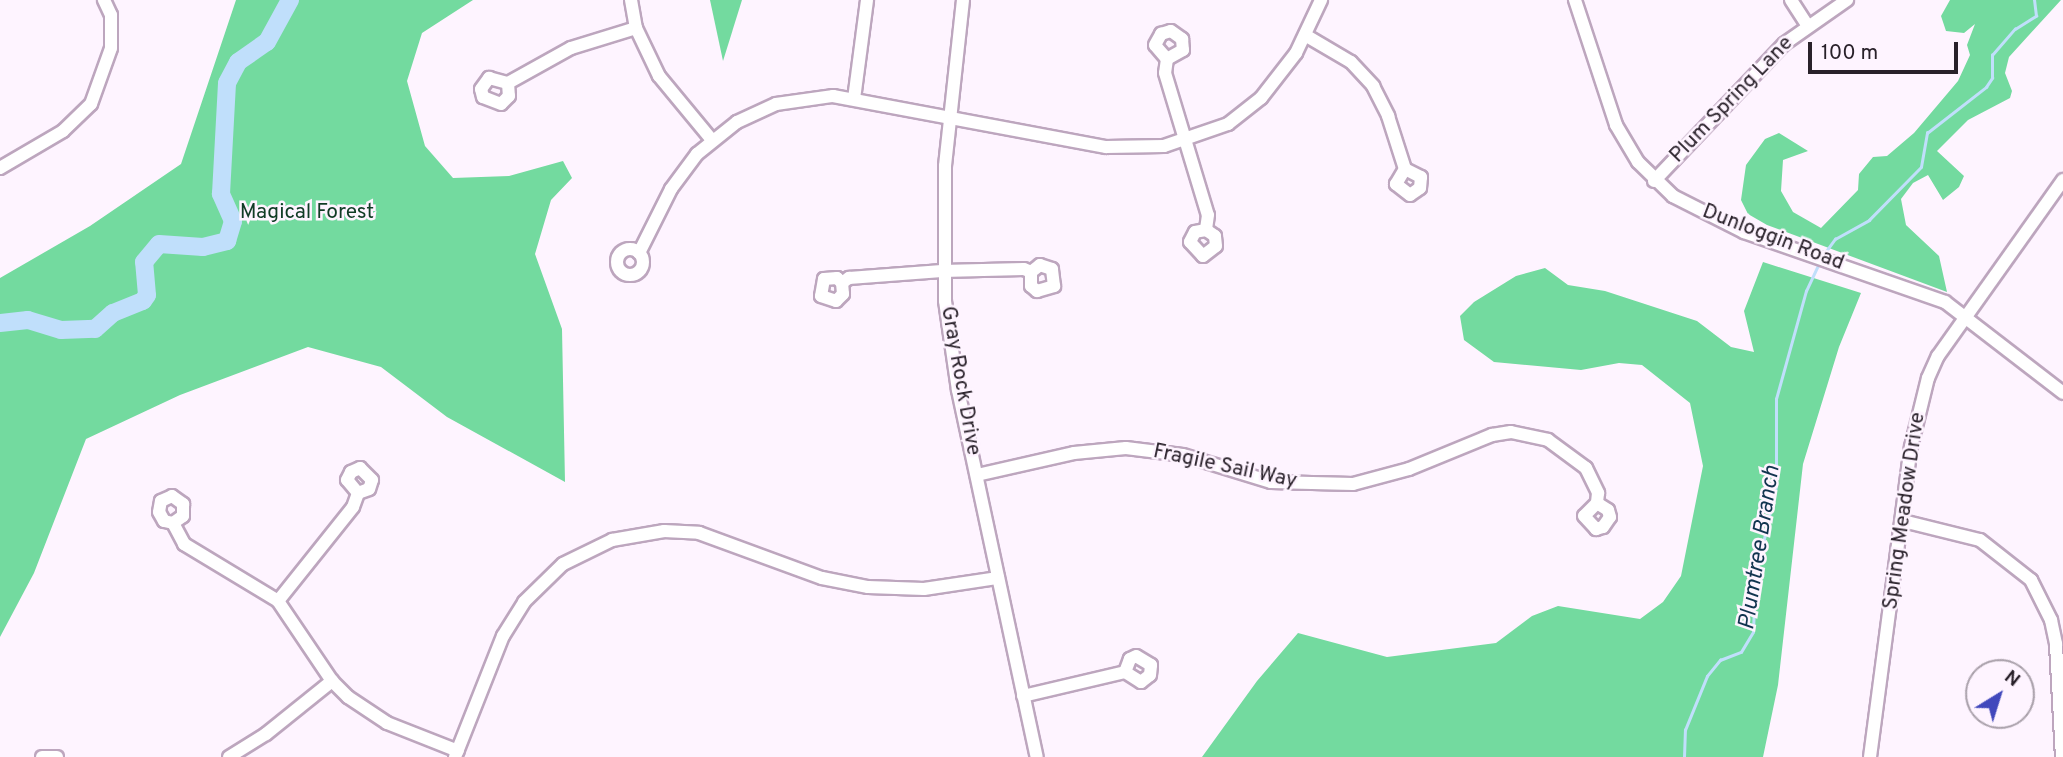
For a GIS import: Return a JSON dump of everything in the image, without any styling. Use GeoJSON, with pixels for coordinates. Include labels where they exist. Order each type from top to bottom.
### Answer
{"type":"FeatureCollection","features":[{"type":"Feature","properties":{"kind":"street"},"geometry":{"type":"LineString","coordinates":[[0,168],[63,131],[91,104],[111,48],[111,15],[104,0]]}},
{"type":"Feature","properties":{"kind":"street"},"geometry":{"type":"LineString","coordinates":[[631,0],[636,28],[659,76],[712,140]]}},
{"type":"Feature","properties":{"kind":"street"},"geometry":{"type":"LineString","coordinates":[[854,99],[867,0]]}},
{"type":"Feature","properties":{"kind":"street","name":"Gray Rock Drive"},"geometry":{"type":"LineString","coordinates":[[963,0],[950,118],[942,271],[953,360],[1037,757]]}},
{"type":"Feature","properties":{"kind":"street"},"geometry":{"type":"LineString","coordinates":[[639,253],[671,188],[712,140],[776,104],[815,97],[854,99],[1127,149],[1187,141],[1228,124],[1261,98],[1305,35],[1321,0]]}},
{"type":"Feature","properties":{"kind":"street","name":"Dunloggin Road"},"geometry":{"type":"LineString","coordinates":[[1575,0],[1616,125],[1654,181],[1710,217],[1813,257],[1922,290],[1966,316],[2063,393]]}},
{"type":"Feature","properties":{"kind":"street"},"geometry":{"type":"LineString","coordinates":[[1791,0],[1807,25]]}},
{"type":"Feature","properties":{"kind":"street","name":"Plum Spring Lane"},"geometry":{"type":"LineString","coordinates":[[1654,181],[1807,25],[1847,0]]}},
{"type":"Feature","properties":{"kind":"street"},"geometry":{"type":"LineString","coordinates":[[508,83],[571,48],[636,28]]}},
{"type":"Feature","properties":{"kind":"street"},"geometry":{"type":"LineString","coordinates":[[1305,35],[1351,62],[1373,86],[1405,169]]}},
{"type":"Feature","properties":{"kind":"street"},"geometry":{"type":"LineString","coordinates":[[1167,59],[1165,73],[1208,215],[1206,230]]}},
{"type":"Feature","properties":{"kind":"street","name":"Spring Meadow Drive"},"geometry":{"type":"LineString","coordinates":[[1870,757],[1913,440],[1928,378],[1966,316],[2063,180]]}},
{"type":"Feature","properties":{"kind":"street"},"geometry":{"type":"LineString","coordinates":[[842,283],[859,277],[942,271],[1017,268],[1031,272]]}},
{"type":"Feature","properties":{"kind":"street","name":"Fragile Sail Way"},"geometry":{"type":"LineString","coordinates":[[977,475],[1074,453],[1126,448],[1183,455],[1270,482],[1353,484],[1409,470],[1492,435],[1511,432],[1548,440],[1574,457],[1596,484],[1597,503]]}},
{"type":"Feature","properties":{"kind":"street"},"geometry":{"type":"LineString","coordinates":[[278,601],[353,507],[358,493]]}},
{"type":"Feature","properties":{"kind":"street"},"geometry":{"type":"LineString","coordinates":[[1903,522],[1980,540],[2031,580],[2052,620],[2056,644],[2062,757]]}},
{"type":"Feature","properties":{"kind":"street"},"geometry":{"type":"LineString","coordinates":[[173,523],[184,544],[197,554],[278,601],[332,681],[387,723],[456,754],[503,636],[524,602],[562,565],[612,540],[664,531],[699,533],[737,543],[812,575],[868,587],[924,589],[998,578]]}},
{"type":"Feature","properties":{"kind":"street"},"geometry":{"type":"LineString","coordinates":[[1023,696],[1125,672]]}},
{"type":"Feature","properties":{"kind":"street"},"geometry":{"type":"LineString","coordinates":[[229,757],[258,740],[332,681]]}},
{"type":"Feature","properties":{"kind":"street"},"geometry":{"type":"LineString","coordinates":[[42,757],[57,757]]}},
{"type":"Feature","properties":{"kind":"green space","name":"Magical Forest"},"geometry":{"type":"Polygon","coordinates":[[[236,0],[473,0],[422,33],[407,81],[425,146],[453,178],[509,176],[563,161],[572,178],[551,200],[535,254],[562,329],[565,482],[447,417],[381,367],[308,347],[180,395],[86,439],[34,573],[0,637],[0,278],[90,226],[181,164],[236,0]]]}},
{"type":"Feature","properties":{"kind":"green space"},"geometry":{"type":"Polygon","coordinates":[[[710,0],[742,0],[723,61],[710,0]]]}},
{"type":"Feature","properties":{"kind":"green space"},"geometry":{"type":"Polygon","coordinates":[[[1950,0],[2061,0],[2009,57],[2005,73],[2012,91],[2010,98],[1968,120],[1937,151],[1964,176],[1959,187],[1943,200],[1928,175],[1913,183],[1901,199],[1906,225],[1939,256],[1947,292],[1767,225],[1748,214],[1741,200],[1746,165],[1765,139],[1779,133],[1808,151],[1783,160],[1781,191],[1793,212],[1821,228],[1858,190],[1859,174],[1873,157],[1887,156],[1914,133],[1958,81],[1970,55],[1967,45],[1975,24],[1964,33],[1946,31],[1941,16],[1950,0]]]}},
{"type":"Feature","properties":{"kind":"green space"},"geometry":{"type":"Polygon","coordinates":[[[1763,262],[1861,293],[1839,347],[1803,464],[1778,685],[1763,757],[1202,757],[1257,681],[1298,633],[1387,657],[1496,643],[1532,616],[1558,606],[1640,619],[1663,602],[1681,576],[1703,466],[1690,403],[1642,365],[1619,363],[1581,370],[1494,362],[1464,340],[1460,316],[1474,302],[1516,276],[1545,268],[1568,285],[1605,291],[1697,321],[1731,347],[1754,352],[1744,311],[1763,262]]]}},
{"type":"Feature","properties":{"kind":"waterway"},"geometry":{"type":"LineString","coordinates":[[0,323],[28,320],[61,330],[95,329],[113,313],[143,301],[147,295],[144,262],[159,244],[203,247],[227,241],[233,221],[221,194],[227,83],[238,62],[267,42],[290,0]]}},
{"type":"Feature","properties":{"kind":"waterway","name":"Plumtree Branch"},"geometry":{"type":"LineString","coordinates":[[1824,254],[1835,239],[1869,220],[1921,167],[1927,133],[1986,87],[1992,78],[1992,55],[2015,29],[2036,16],[2034,0]]}},
{"type":"Feature","properties":{"kind":"waterway","name":"Plumtree Branch"},"geometry":{"type":"LineString","coordinates":[[1684,757],[1685,730],[1707,676],[1720,660],[1741,652],[1753,632],[1755,578],[1776,486],[1776,399],[1806,291],[1819,263]]}}]}
